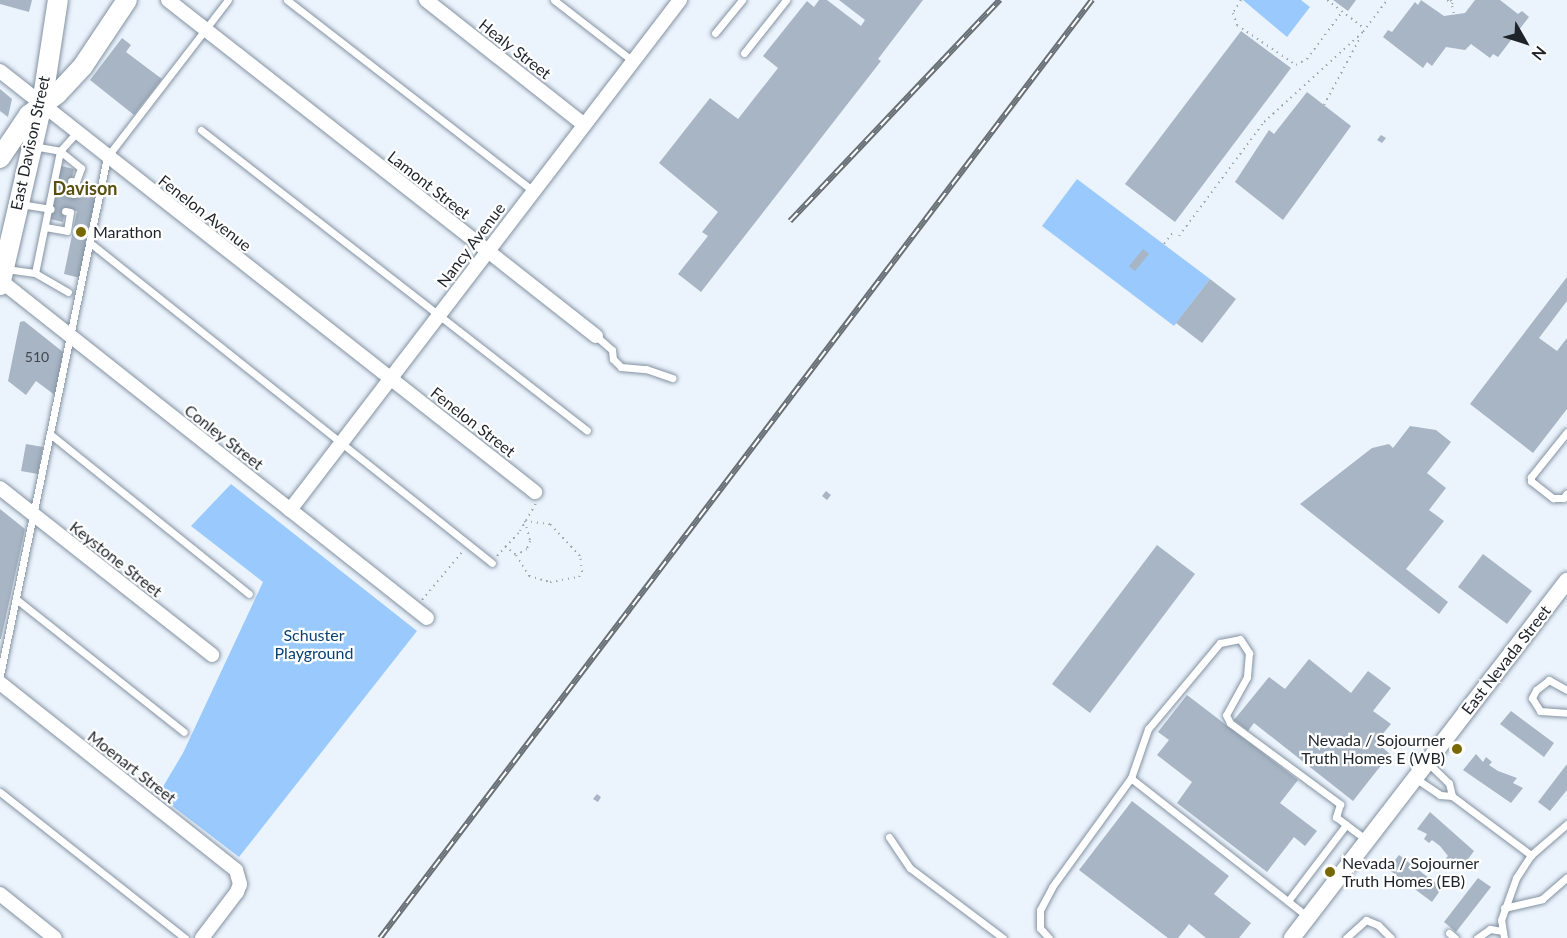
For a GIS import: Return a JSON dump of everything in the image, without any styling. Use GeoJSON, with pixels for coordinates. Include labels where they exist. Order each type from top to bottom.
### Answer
{"type":"FeatureCollection","features":[{"type":"Feature","properties":{"kind":"main road","name":"East Davison Street"},"geometry":{"type":"LineString","coordinates":[[2,278],[11,210],[42,104],[57,0]]}},
{"type":"Feature","properties":{"kind":"main road"},"geometry":{"type":"LineString","coordinates":[[0,158],[29,115],[57,94],[82,66],[127,0]]}},
{"type":"Feature","properties":{"kind":"street","name":"Lamont Street"},"geometry":{"type":"LineString","coordinates":[[168,0],[596,336]]}},
{"type":"Feature","properties":{"kind":"street","name":"Healy Street"},"geometry":{"type":"LineString","coordinates":[[426,0],[584,125]]}},
{"type":"Feature","properties":{"kind":"street","name":"Nancy Avenue"},"geometry":{"type":"LineString","coordinates":[[290,510],[680,0]]}},
{"type":"Feature","properties":{"kind":"street","name":"Fenelon Avenue"},"geometry":{"type":"LineString","coordinates":[[0,71],[106,157],[391,378]]}},
{"type":"Feature","properties":{"kind":"street","name":"Conley Street"},"geometry":{"type":"LineString","coordinates":[[2,278],[70,336],[427,618]]}},
{"type":"Feature","properties":{"kind":"street","name":"Fenelon Street"},"geometry":{"type":"LineString","coordinates":[[391,378],[535,492]]}},
{"type":"Feature","properties":{"kind":"street","name":"Keystone Street"},"geometry":{"type":"LineString","coordinates":[[0,488],[212,656]]}},
{"type":"Feature","properties":{"kind":"street","name":"East Nevada Street"},"geometry":{"type":"LineString","coordinates":[[1292,938],[1567,581]]}},
{"type":"Feature","properties":{"kind":"street","name":"Moenart Street"},"geometry":{"type":"LineString","coordinates":[[0,683],[236,870],[240,880],[237,892],[202,938]]}},
{"type":"Feature","properties":{"kind":"street"},"geometry":{"type":"LineString","coordinates":[[0,894],[55,938]]}},
{"type":"Feature","properties":{"kind":"lane"},"geometry":{"type":"LineString","coordinates":[[0,675],[106,157],[228,0]]}},
{"type":"Feature","properties":{"kind":"lane"},"geometry":{"type":"LineString","coordinates":[[287,0],[534,191]]}},
{"type":"Feature","properties":{"kind":"lane"},"geometry":{"type":"LineString","coordinates":[[554,0],[633,61]]}},
{"type":"Feature","properties":{"kind":"lane"},"geometry":{"type":"LineString","coordinates":[[715,33],[742,0]]}},
{"type":"Feature","properties":{"kind":"lane"},"geometry":{"type":"LineString","coordinates":[[744,53],[786,0]]}},
{"type":"Feature","properties":{"kind":"lane"},"geometry":{"type":"LineString","coordinates":[[201,130],[587,430]]}},
{"type":"Feature","properties":{"kind":"lane"},"geometry":{"type":"LineString","coordinates":[[35,273],[54,191],[60,151],[76,133]]}},
{"type":"Feature","properties":{"kind":"lane"},"geometry":{"type":"LineString","coordinates":[[31,146],[60,151],[81,168],[74,181],[72,195]]}},
{"type":"Feature","properties":{"kind":"lane"},"geometry":{"type":"LineString","coordinates":[[11,210],[50,209]]}},
{"type":"Feature","properties":{"kind":"lane"},"geometry":{"type":"LineString","coordinates":[[45,227],[67,231],[69,211]]}},
{"type":"Feature","properties":{"kind":"lane"},"geometry":{"type":"LineString","coordinates":[[89,242],[492,563]]}},
{"type":"Feature","properties":{"kind":"lane"},"geometry":{"type":"LineString","coordinates":[[2,278],[35,273],[68,292]]}},
{"type":"Feature","properties":{"kind":"lane","name":"Lamont Street"},"geometry":{"type":"LineString","coordinates":[[596,336],[612,350],[614,361],[621,367],[646,369],[672,378]]}},
{"type":"Feature","properties":{"kind":"lane"},"geometry":{"type":"LineString","coordinates":[[1567,432],[1531,477],[1531,481],[1553,498],[1563,498],[1567,493]]}},
{"type":"Feature","properties":{"kind":"lane"},"geometry":{"type":"LineString","coordinates":[[50,434],[249,594]]}},
{"type":"Feature","properties":{"kind":"lane"},"geometry":{"type":"LineString","coordinates":[[16,599],[184,732]]}},
{"type":"Feature","properties":{"kind":"lane"},"geometry":{"type":"LineString","coordinates":[[1049,938],[1040,928],[1040,910],[1048,894],[1131,778],[1148,729],[1220,643],[1240,639],[1249,653],[1247,677],[1226,715],[1230,723],[1340,804],[1336,817],[1367,841]]}},
{"type":"Feature","properties":{"kind":"lane"},"geometry":{"type":"LineString","coordinates":[[1567,690],[1548,680],[1536,690],[1532,698],[1545,713],[1567,713]]}},
{"type":"Feature","properties":{"kind":"lane"},"geometry":{"type":"LineString","coordinates":[[1427,763],[1449,783],[1452,796]]}},
{"type":"Feature","properties":{"kind":"lane"},"geometry":{"type":"LineString","coordinates":[[1131,778],[1308,917]]}},
{"type":"Feature","properties":{"kind":"lane"},"geometry":{"type":"LineString","coordinates":[[1415,778],[1440,795],[1452,796],[1531,855]]}},
{"type":"Feature","properties":{"kind":"lane"},"geometry":{"type":"LineString","coordinates":[[0,792],[185,938]]}},
{"type":"Feature","properties":{"kind":"lane"},"geometry":{"type":"LineString","coordinates":[[1477,938],[1490,929],[1503,935],[1504,908],[1531,855],[1567,824]]}},
{"type":"Feature","properties":{"kind":"lane"},"geometry":{"type":"LineString","coordinates":[[1288,901],[1346,825]]}},
{"type":"Feature","properties":{"kind":"lane"},"geometry":{"type":"LineString","coordinates":[[889,837],[910,868],[1003,938]]}},
{"type":"Feature","properties":{"kind":"lane"},"geometry":{"type":"LineString","coordinates":[[1504,908],[1542,899],[1567,877]]}},
{"type":"Feature","properties":{"kind":"lane"},"geometry":{"type":"LineString","coordinates":[[1346,938],[1366,920],[1391,938]]}},
{"type":"Feature","properties":{"kind":"lane"},"geometry":{"type":"LineString","coordinates":[[1449,933],[1455,938]]}},
{"type":"Feature","properties":{"kind":"path"},"geometry":{"type":"LineString","coordinates":[[1240,0],[1233,13],[1237,25],[1296,65],[1306,59],[1342,12]]}},
{"type":"Feature","properties":{"kind":"path"},"geometry":{"type":"LineString","coordinates":[[1327,0],[1364,31]]}},
{"type":"Feature","properties":{"kind":"path"},"geometry":{"type":"LineString","coordinates":[[1324,105],[1364,31],[1387,0]]}},
{"type":"Feature","properties":{"kind":"path"},"geometry":{"type":"LineString","coordinates":[[1451,1],[1454,14]]}},
{"type":"Feature","properties":{"kind":"path"},"geometry":{"type":"LineString","coordinates":[[1179,236],[1264,122],[1364,31]]}},
{"type":"Feature","properties":{"kind":"path"},"geometry":{"type":"LineString","coordinates":[[1164,244],[1173,232]]}},
{"type":"Feature","properties":{"kind":"path"},"geometry":{"type":"LineString","coordinates":[[492,563],[535,505],[535,492]]}},
{"type":"Feature","properties":{"kind":"path"},"geometry":{"type":"LineString","coordinates":[[516,555],[527,549],[530,542],[525,521]]}},
{"type":"Feature","properties":{"kind":"path"},"geometry":{"type":"LineString","coordinates":[[505,546],[516,555],[529,576],[550,582],[579,577],[582,572],[580,556],[560,532],[550,524],[525,521]]}},
{"type":"Feature","properties":{"kind":"path"},"geometry":{"type":"LineString","coordinates":[[410,605],[416,597],[422,600],[469,544]]}},
{"type":"Feature","properties":{"kind":"green space"},"geometry":{"type":"Polygon","coordinates":[[[1243,0],[1301,0],[1310,7],[1287,37],[1243,0]]]}},
{"type":"Feature","properties":{"kind":"green space"},"geometry":{"type":"Polygon","coordinates":[[[1077,179],[1210,279],[1174,326],[1042,226],[1077,179]]]}},
{"type":"Feature","properties":{"kind":"green space","name":"Schuster Playground"},"geometry":{"type":"Polygon","coordinates":[[[231,484],[417,631],[239,857],[158,795],[183,753],[263,582],[191,526],[231,484]]]}},
{"type":"Feature","properties":{"kind":"building"},"geometry":{"type":"Polygon","coordinates":[[[0,0],[32,0],[29,12],[0,4],[0,0]]]}},
{"type":"Feature","properties":{"kind":"building"},"geometry":{"type":"Polygon","coordinates":[[[819,0],[827,0],[861,26],[865,20],[839,0],[923,0],[878,59],[881,61],[701,292],[678,274],[708,236],[702,232],[718,212],[659,163],[710,98],[738,119],[778,68],[763,56],[807,1],[814,7],[819,0]]]}},
{"type":"Feature","properties":{"kind":"building"},"geometry":{"type":"Polygon","coordinates":[[[1333,0],[1356,0],[1348,11],[1333,0]]]}},
{"type":"Feature","properties":{"kind":"building"},"geometry":{"type":"Polygon","coordinates":[[[1421,0],[1444,16],[1465,13],[1475,0],[1500,0],[1518,14],[1522,11],[1529,17],[1498,57],[1493,54],[1490,58],[1471,44],[1465,50],[1446,47],[1432,66],[1427,62],[1423,68],[1383,37],[1388,30],[1392,32],[1415,2],[1418,5],[1421,0]]]}},
{"type":"Feature","properties":{"kind":"building"},"geometry":{"type":"Polygon","coordinates":[[[1241,31],[1291,68],[1175,222],[1125,184],[1241,31]]]}},
{"type":"Feature","properties":{"kind":"building"},"geometry":{"type":"Polygon","coordinates":[[[122,38],[131,45],[126,52],[162,79],[134,115],[90,80],[122,38]]]}},
{"type":"Feature","properties":{"kind":"building"},"geometry":{"type":"Polygon","coordinates":[[[0,89],[12,99],[8,117],[0,111],[0,89]]]}},
{"type":"Feature","properties":{"kind":"building"},"geometry":{"type":"Polygon","coordinates":[[[1307,92],[1351,126],[1283,220],[1235,182],[1269,130],[1274,134],[1307,92]]]}},
{"type":"Feature","properties":{"kind":"building"},"geometry":{"type":"Polygon","coordinates":[[[1381,135],[1386,138],[1382,143],[1377,140],[1381,135]]]}},
{"type":"Feature","properties":{"kind":"building","name":"Marathon"},"geometry":{"type":"Polygon","coordinates":[[[61,166],[74,169],[68,196],[80,198],[82,187],[97,190],[80,278],[64,274],[77,211],[65,209],[63,222],[50,219],[61,166]]]}},
{"type":"Feature","properties":{"kind":"building"},"geometry":{"type":"Polygon","coordinates":[[[1143,249],[1149,254],[1135,271],[1129,266],[1143,249]]]}},
{"type":"Feature","properties":{"kind":"building"},"geometry":{"type":"Polygon","coordinates":[[[1567,277],[1567,301],[1539,338],[1557,351],[1567,338],[1567,409],[1533,453],[1470,404],[1567,277]]]}},
{"type":"Feature","properties":{"kind":"building"},"geometry":{"type":"Polygon","coordinates":[[[1210,279],[1236,299],[1202,343],[1176,323],[1210,279]]]}},
{"type":"Feature","properties":{"kind":"building"},"geometry":{"type":"Polygon","coordinates":[[[24,321],[63,352],[56,396],[36,381],[26,395],[8,381],[20,322],[24,321]]]}},
{"type":"Feature","properties":{"kind":"building"},"geometry":{"type":"Polygon","coordinates":[[[1410,426],[1436,430],[1451,442],[1427,473],[1446,488],[1429,510],[1444,521],[1406,569],[1448,602],[1439,614],[1300,504],[1372,448],[1389,444],[1393,448],[1410,426]]]}},
{"type":"Feature","properties":{"kind":"building"},"geometry":{"type":"Polygon","coordinates":[[[26,444],[43,447],[38,474],[21,471],[26,444]]]}},
{"type":"Feature","properties":{"kind":"building"},"geometry":{"type":"Polygon","coordinates":[[[826,491],[831,495],[827,500],[822,496],[826,491]]]}},
{"type":"Feature","properties":{"kind":"building"},"geometry":{"type":"Polygon","coordinates":[[[0,509],[25,529],[1,639],[0,639],[0,509]]]}},
{"type":"Feature","properties":{"kind":"building"},"geometry":{"type":"Polygon","coordinates":[[[1157,545],[1195,574],[1090,713],[1052,684],[1157,545]]]}},
{"type":"Feature","properties":{"kind":"building"},"geometry":{"type":"Polygon","coordinates":[[[1483,554],[1532,591],[1507,624],[1458,587],[1483,554]]]}},
{"type":"Feature","properties":{"kind":"building"},"geometry":{"type":"Polygon","coordinates":[[[1309,659],[1351,693],[1368,671],[1391,688],[1373,711],[1391,724],[1376,742],[1390,754],[1353,801],[1254,723],[1248,731],[1234,720],[1269,677],[1285,689],[1309,659]]]}},
{"type":"Feature","properties":{"kind":"building"},"geometry":{"type":"Polygon","coordinates":[[[1187,695],[1298,780],[1280,803],[1317,831],[1305,846],[1294,837],[1267,872],[1177,803],[1192,782],[1157,755],[1169,740],[1158,732],[1187,695]]]}},
{"type":"Feature","properties":{"kind":"building"},"geometry":{"type":"Polygon","coordinates":[[[1511,711],[1554,743],[1544,757],[1500,724],[1511,711]]]}},
{"type":"Feature","properties":{"kind":"building"},"geometry":{"type":"Polygon","coordinates":[[[1476,754],[1483,762],[1486,757],[1492,762],[1489,765],[1498,771],[1517,778],[1513,783],[1523,788],[1511,803],[1463,770],[1476,754]]]}},
{"type":"Feature","properties":{"kind":"building"},"geometry":{"type":"Polygon","coordinates":[[[1567,764],[1567,790],[1550,811],[1538,802],[1567,764]]]}},
{"type":"Feature","properties":{"kind":"building"},"geometry":{"type":"Polygon","coordinates":[[[597,794],[601,797],[598,802],[593,799],[597,794]]]}},
{"type":"Feature","properties":{"kind":"building"},"geometry":{"type":"Polygon","coordinates":[[[1132,801],[1229,876],[1214,894],[1251,923],[1239,938],[1206,938],[1189,924],[1178,938],[1168,938],[1079,870],[1132,801]]]}},
{"type":"Feature","properties":{"kind":"building"},"geometry":{"type":"Polygon","coordinates":[[[1430,812],[1474,851],[1463,866],[1455,858],[1451,863],[1440,846],[1432,840],[1429,843],[1424,839],[1427,834],[1417,829],[1430,812]]]}},
{"type":"Feature","properties":{"kind":"building"},"geometry":{"type":"Polygon","coordinates":[[[1399,855],[1442,888],[1432,902],[1388,869],[1399,855]]]}},
{"type":"Feature","properties":{"kind":"building"},"geometry":{"type":"Polygon","coordinates":[[[1478,878],[1491,887],[1456,932],[1444,922],[1478,878]]]}},
{"type":"Feature","properties":{"kind":"railway"},"geometry":{"type":"LineString","coordinates":[[790,221],[1000,0]]}},
{"type":"Feature","properties":{"kind":"railway"},"geometry":{"type":"LineString","coordinates":[[380,938],[1092,0]]}},
{"type":"Feature","properties":{"kind":"place","name":"Marathon"},"geometry":{"type":"Point","coordinates":[81,232]}},
{"type":"Feature","properties":{"kind":"place","name":"Nevada / Sojourner Truth Homes E (WB)"},"geometry":{"type":"Point","coordinates":[1457,749]}},
{"type":"Feature","properties":{"kind":"place","name":"Nevada / Sojourner Truth Homes (EB)"},"geometry":{"type":"Point","coordinates":[1330,872]}},
{"type":"Feature","properties":{"kind":"district","name":"Davison"},"geometry":{"type":"Point","coordinates":[85,188]}}]}
